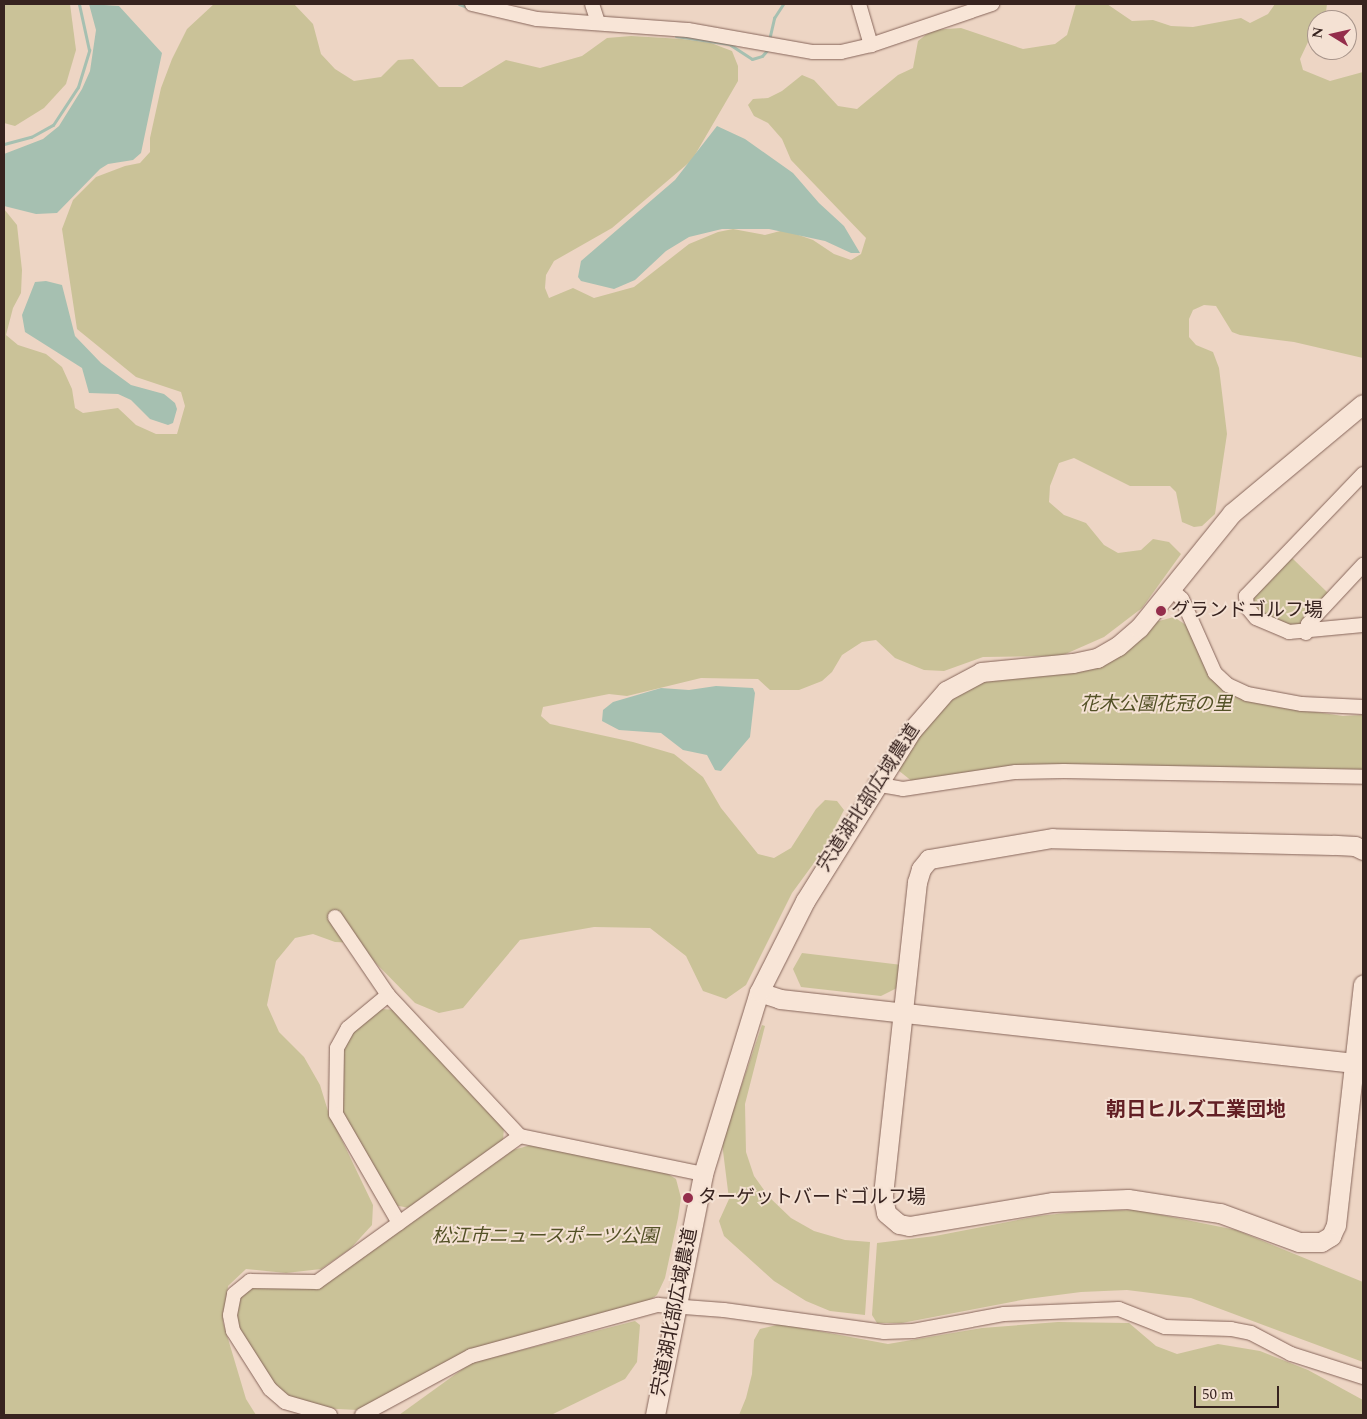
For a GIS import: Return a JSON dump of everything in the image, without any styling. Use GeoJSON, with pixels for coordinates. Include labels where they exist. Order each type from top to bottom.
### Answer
{"type":"FeatureCollection","features":[{"type":"Feature","properties":{"kind":"street"},"geometry":{"type":"LineString","coordinates":[[472,4],[537,19],[688,30],[813,52],[841,52],[871,44],[992,4]]}},
{"type":"Feature","properties":{"kind":"street"},"geometry":{"type":"LineString","coordinates":[[592,4],[598,22]]}},
{"type":"Feature","properties":{"kind":"street"},"geometry":{"type":"LineString","coordinates":[[859,4],[871,44]]}},
{"type":"Feature","properties":{"kind":"street","name":"宍道湖北部広域農道"},"geometry":{"type":"LineString","coordinates":[[655,1415],[674,1307],[703,1174],[760,992],[805,901],[875,784],[929,707],[946,690],[965,679],[998,668],[1073,663],[1097,658],[1118,646],[1139,628],[1232,512],[1363,404]]}},
{"type":"Feature","properties":{"kind":"street"},"geometry":{"type":"LineString","coordinates":[[1363,474],[1246,596],[1247,607],[1256,618],[1289,632],[1306,633],[1363,625]]}},
{"type":"Feature","properties":{"kind":"street"},"geometry":{"type":"LineString","coordinates":[[1306,633],[1308,624],[1363,565]]}},
{"type":"Feature","properties":{"kind":"street"},"geometry":{"type":"LineString","coordinates":[[1170,588],[1182,599],[1215,673],[1228,685],[1247,694],[1302,704],[1363,707]]}},
{"type":"Feature","properties":{"kind":"street"},"geometry":{"type":"LineString","coordinates":[[875,784],[903,789],[1016,772],[1064,771],[1363,776]]}},
{"type":"Feature","properties":{"kind":"street"},"geometry":{"type":"LineString","coordinates":[[1363,850],[1355,846],[1333,845],[1052,838],[929,859],[917,882],[883,1203],[890,1218],[903,1226],[1053,1202],[1128,1199],[1220,1213],[1299,1242],[1322,1242],[1331,1236],[1336,1225],[1359,1064],[1363,985]]}},
{"type":"Feature","properties":{"kind":"street"},"geometry":{"type":"LineString","coordinates":[[335,917],[388,995],[520,1136],[703,1174]]}},
{"type":"Feature","properties":{"kind":"street"},"geometry":{"type":"LineString","coordinates":[[760,992],[780,999],[1359,1064]]}},
{"type":"Feature","properties":{"kind":"street"},"geometry":{"type":"LineString","coordinates":[[388,995],[348,1028],[337,1048],[335,1104],[336,1114],[399,1223]]}},
{"type":"Feature","properties":{"kind":"street"},"geometry":{"type":"LineString","coordinates":[[330,1415],[285,1402],[270,1389],[233,1332],[230,1315],[234,1294],[250,1281],[317,1282],[520,1136]]}},
{"type":"Feature","properties":{"kind":"street"},"geometry":{"type":"LineString","coordinates":[[362,1415],[470,1356],[658,1305],[724,1310],[884,1332],[913,1331],[1004,1314],[1119,1309],[1165,1328],[1231,1329],[1251,1333],[1291,1354],[1363,1376]]}},
{"type":"Feature","properties":{"kind":"green space"},"geometry":{"type":"Polygon","coordinates":[[[4,4],[70,4],[76,50],[66,84],[44,108],[15,126],[4,123],[4,4]]]}},
{"type":"Feature","properties":{"kind":"green space"},"geometry":{"type":"Polygon","coordinates":[[[214,4],[294,4],[313,24],[321,54],[335,69],[354,81],[381,77],[398,60],[413,59],[439,87],[462,87],[506,60],[540,68],[582,56],[607,38],[631,36],[682,39],[711,43],[732,51],[738,66],[738,81],[692,160],[612,228],[554,261],[546,275],[545,288],[549,298],[573,288],[594,298],[634,287],[689,244],[718,232],[733,229],[765,235],[784,230],[813,240],[834,254],[851,260],[861,254],[866,238],[791,160],[782,139],[768,123],[754,116],[748,105],[753,99],[768,98],[782,91],[802,75],[814,80],[838,106],[857,109],[898,75],[913,68],[918,41],[932,30],[961,28],[1023,49],[1055,44],[1067,35],[1076,4],[1107,4],[1132,21],[1153,20],[1171,26],[1193,27],[1241,18],[1250,23],[1268,14],[1275,4],[1327,4],[1326,10],[1307,10],[1307,44],[1300,59],[1303,70],[1330,81],[1363,72],[1363,358],[1294,342],[1240,335],[1232,332],[1216,306],[1204,305],[1193,310],[1189,319],[1189,337],[1196,345],[1213,352],[1219,368],[1227,434],[1215,514],[1202,526],[1194,527],[1182,522],[1176,492],[1170,486],[1130,486],[1074,458],[1059,463],[1050,486],[1049,502],[1064,515],[1086,523],[1104,545],[1118,553],[1141,550],[1153,539],[1169,542],[1181,554],[1142,608],[1104,637],[1061,656],[983,657],[944,671],[924,670],[895,658],[876,640],[862,642],[842,655],[832,672],[822,681],[799,690],[770,690],[758,679],[701,678],[627,696],[609,694],[543,707],[541,716],[550,724],[633,742],[674,754],[703,777],[721,808],[758,854],[774,858],[791,848],[816,809],[825,800],[837,801],[844,810],[822,852],[792,893],[746,985],[726,999],[703,991],[686,956],[650,928],[594,927],[520,940],[463,1008],[439,1013],[415,1003],[356,943],[335,942],[313,934],[295,938],[276,961],[267,1005],[279,1032],[304,1057],[320,1085],[328,1111],[373,1205],[372,1225],[350,1249],[321,1269],[286,1273],[246,1269],[228,1286],[223,1322],[246,1399],[256,1415],[4,1415],[4,209],[17,225],[22,270],[21,293],[13,308],[6,335],[18,345],[46,354],[62,367],[72,389],[75,408],[83,413],[118,408],[136,425],[156,434],[177,434],[185,406],[181,392],[136,377],[77,329],[62,229],[73,200],[96,177],[125,166],[140,163],[150,152],[150,138],[161,88],[172,59],[187,29],[214,4]]]}},
{"type":"Feature","properties":{"kind":"green space"},"geometry":{"type":"Polygon","coordinates":[[[1291,557],[1329,594],[1297,628],[1261,615],[1251,601],[1291,557]]]}},
{"type":"Feature","properties":{"kind":"green space","name":"花木公園花冠の里"},"geometry":{"type":"Polygon","coordinates":[[[1174,617],[1186,625],[1205,668],[1215,682],[1282,707],[1343,716],[1363,715],[1363,770],[1257,769],[913,782],[898,770],[899,761],[947,698],[988,678],[1108,661],[1128,650],[1155,622],[1174,617]]]}},
{"type":"Feature","properties":{"kind":"green space"},"geometry":{"type":"Polygon","coordinates":[[[802,953],[902,965],[899,987],[881,996],[801,987],[793,969],[802,953]]]}},
{"type":"Feature","properties":{"kind":"green space","name":"松江市ニュースポーツ公園"},"geometry":{"type":"Polygon","coordinates":[[[381,1009],[397,1010],[504,1126],[503,1142],[409,1208],[394,1205],[359,1148],[338,1103],[339,1058],[353,1031],[381,1009]]]}},
{"type":"Feature","properties":{"kind":"green space"},"geometry":{"type":"Polygon","coordinates":[[[762,1025],[765,1026],[745,1104],[746,1152],[754,1176],[769,1197],[791,1218],[814,1231],[845,1240],[870,1242],[865,1315],[830,1311],[806,1301],[774,1281],[724,1236],[719,1221],[729,1199],[722,1143],[762,1025]]]}},
{"type":"Feature","properties":{"kind":"green space","name":"松江市ニュースポーツ公園"},"geometry":{"type":"Polygon","coordinates":[[[531,1145],[663,1171],[676,1179],[681,1198],[678,1218],[665,1278],[657,1295],[650,1300],[540,1331],[358,1410],[318,1408],[279,1393],[234,1321],[236,1299],[247,1288],[330,1281],[513,1150],[531,1145]]]}},
{"type":"Feature","properties":{"kind":"green space"},"geometry":{"type":"Polygon","coordinates":[[[1137,1210],[1236,1230],[1363,1282],[1363,1362],[1191,1298],[1127,1290],[1081,1292],[1027,1299],[902,1323],[877,1323],[872,1315],[877,1243],[935,1236],[1038,1216],[1085,1211],[1137,1210]]]}},
{"type":"Feature","properties":{"kind":"green space"},"geometry":{"type":"Polygon","coordinates":[[[635,1321],[640,1325],[637,1362],[625,1379],[551,1415],[399,1415],[471,1363],[635,1321]]]}},
{"type":"Feature","properties":{"kind":"green space"},"geometry":{"type":"Polygon","coordinates":[[[1058,1322],[1129,1323],[1156,1346],[1177,1354],[1218,1344],[1260,1351],[1308,1370],[1363,1400],[1363,1415],[739,1415],[746,1398],[752,1374],[754,1340],[760,1329],[781,1324],[888,1344],[982,1328],[1058,1322]]]}},
{"type":"Feature","properties":{"kind":"shaded area"},"geometry":{"type":"Polygon","coordinates":[[[89,4],[119,6],[162,53],[141,153],[133,160],[108,164],[100,169],[57,213],[36,214],[4,206],[4,154],[43,139],[59,126],[82,89],[90,71],[96,30],[89,4]]]}},
{"type":"Feature","properties":{"kind":"shaded area"},"geometry":{"type":"Polygon","coordinates":[[[717,126],[745,139],[793,173],[819,203],[844,226],[860,253],[851,253],[825,241],[769,229],[722,229],[689,237],[666,251],[635,280],[614,289],[581,281],[578,277],[581,261],[675,180],[717,126]]]}},
{"type":"Feature","properties":{"kind":"shaded area"},"geometry":{"type":"Polygon","coordinates":[[[46,281],[62,285],[75,336],[101,363],[131,385],[164,394],[175,403],[177,409],[173,423],[168,425],[150,419],[131,400],[118,394],[89,393],[82,368],[25,332],[22,315],[35,282],[46,281]]]}},
{"type":"Feature","properties":{"kind":"shaded area"},"geometry":{"type":"Polygon","coordinates":[[[716,686],[753,688],[755,693],[750,737],[721,771],[715,770],[707,755],[683,750],[661,733],[619,730],[602,721],[603,710],[613,702],[661,688],[689,690],[716,686]]]}},
{"type":"Feature","properties":{"kind":"waterway"},"geometry":{"type":"LineString","coordinates":[[4,144],[31,137],[53,125],[78,87],[89,50],[79,4]]}},
{"type":"Feature","properties":{"kind":"waterway"},"geometry":{"type":"LineString","coordinates":[[459,4],[470,8]]}},
{"type":"Feature","properties":{"kind":"waterway"},"geometry":{"type":"LineString","coordinates":[[769,40],[774,18],[783,4]]}},
{"type":"Feature","properties":{"kind":"waterway"},"geometry":{"type":"LineString","coordinates":[[676,36],[729,44],[752,59],[762,56],[768,49]]}},
{"type":"Feature","properties":{"kind":"place","name":"グランドゴルフ場"},"geometry":{"type":"Point","coordinates":[1161,611]}},
{"type":"Feature","properties":{"kind":"place","name":"ターゲットバードゴルフ場"},"geometry":{"type":"Point","coordinates":[688,1198]}},
{"type":"Feature","properties":{"kind":"district","name":"朝日ヒルズ工業団地"},"geometry":{"type":"Point","coordinates":[1196,1110]}}]}
